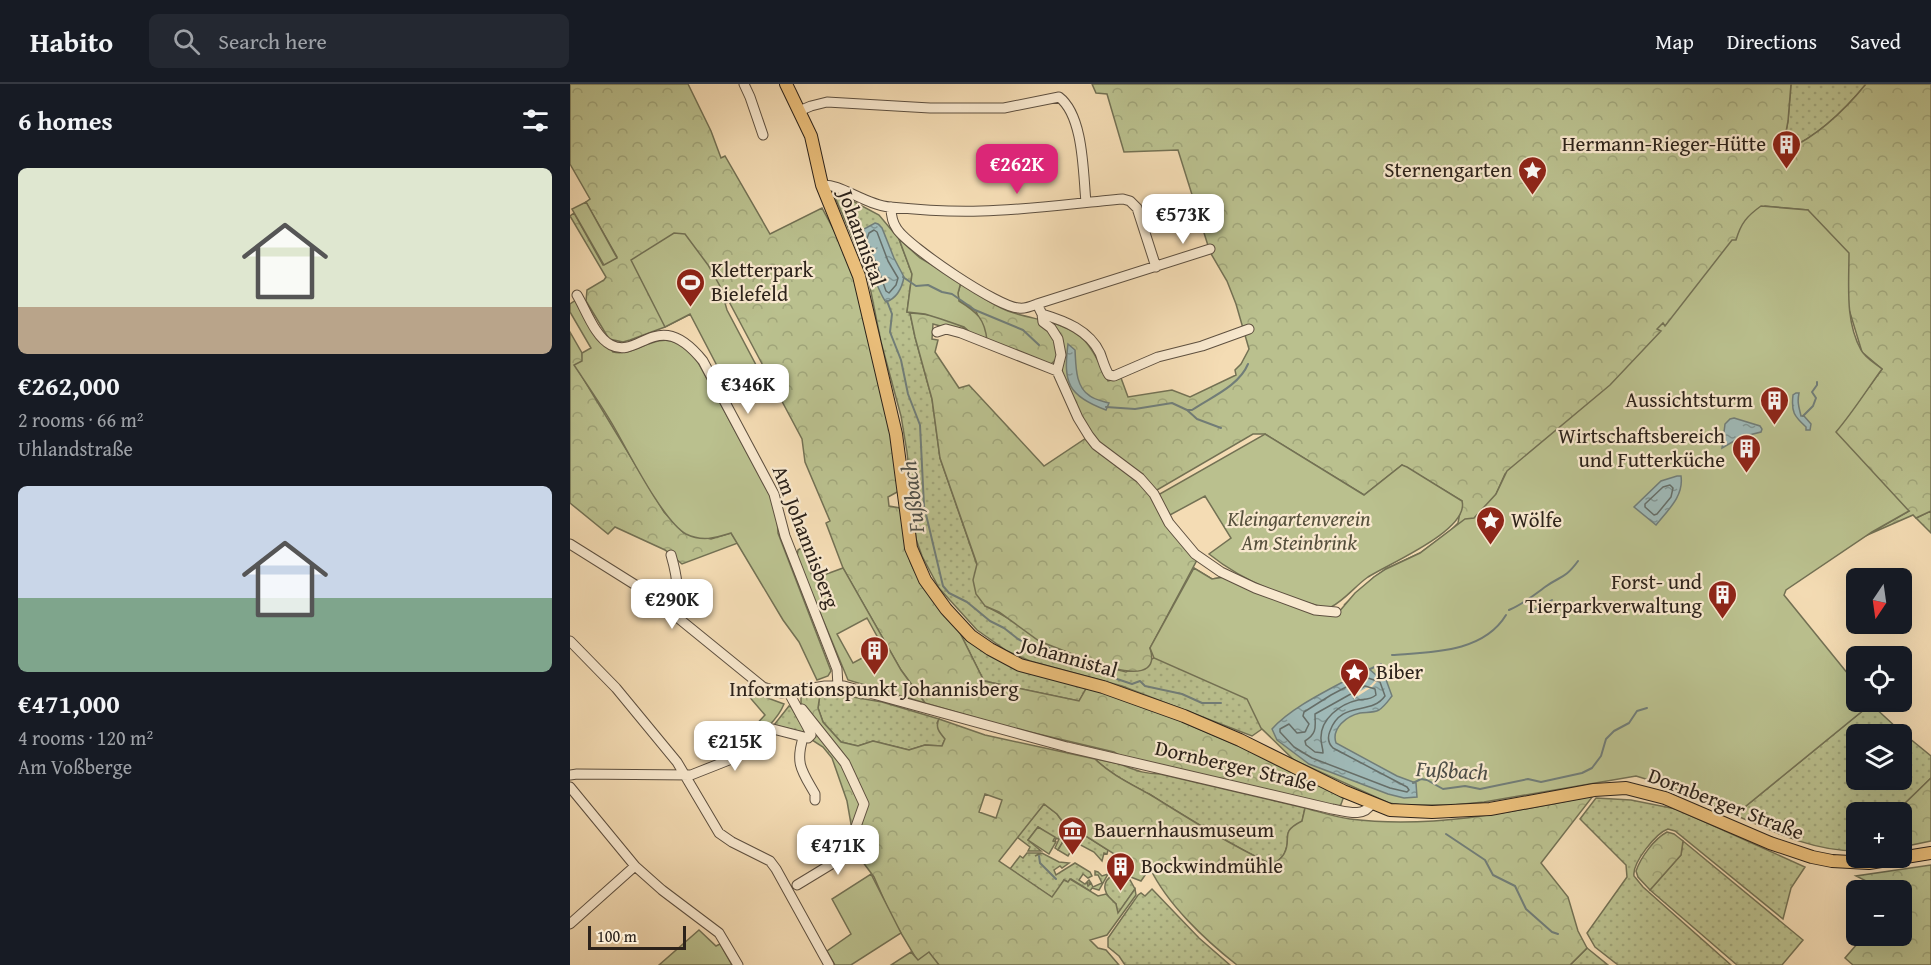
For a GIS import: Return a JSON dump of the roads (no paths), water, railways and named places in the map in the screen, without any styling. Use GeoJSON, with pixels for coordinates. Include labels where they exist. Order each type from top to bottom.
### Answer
{"type":"FeatureCollection","features":[{"type":"Feature","properties":{"kind":"main road","name":"Johannistal"},"geometry":{"type":"LineString","coordinates":[[786,84],[814,144],[822,185],[831,211],[855,263],[863,290],[896,434],[911,549],[926,580],[954,618],[979,642],[1010,661],[1102,687],[1184,716],[1240,740],[1371,804]]}},
{"type":"Feature","properties":{"kind":"main road","name":"Dornberger Straße"},"geometry":{"type":"LineString","coordinates":[[1371,804],[1404,812],[1477,810],[1502,808],[1594,789],[1631,789],[1665,798],[1770,843],[1812,857],[1832,861],[1869,863],[1931,853]]}},
{"type":"Feature","properties":{"kind":"street"},"geometry":{"type":"LineString","coordinates":[[744,84],[763,135]]}},
{"type":"Feature","properties":{"kind":"street"},"geometry":{"type":"LineString","coordinates":[[799,111],[827,102],[930,108],[1004,108],[1059,97],[1069,110],[1081,146],[1086,202]]}},
{"type":"Feature","properties":{"kind":"street"},"geometry":{"type":"LineString","coordinates":[[822,185],[832,185],[863,201],[891,207],[983,211],[1123,199],[1132,203],[1139,214],[1156,267]]}},
{"type":"Feature","properties":{"kind":"street"},"geometry":{"type":"LineString","coordinates":[[891,207],[892,220],[898,230],[921,253],[1005,305],[1021,309],[1210,249]]}},
{"type":"Feature","properties":{"kind":"street","name":"Am Johannisberg"},"geometry":{"type":"LineString","coordinates":[[577,295],[600,335],[612,346],[625,348],[655,336],[669,336],[688,344],[703,361],[774,494],[785,536],[837,669],[838,686]]}},
{"type":"Feature","properties":{"kind":"street"},"geometry":{"type":"LineString","coordinates":[[1037,304],[1043,322],[1055,333],[1060,344],[1061,355],[1057,371],[1078,418],[1096,445],[1140,478],[1154,494],[1169,524],[1195,554],[1221,572],[1255,588],[1315,610],[1336,612]]}},
{"type":"Feature","properties":{"kind":"street"},"geometry":{"type":"LineString","coordinates":[[1042,314],[1077,327],[1090,338],[1099,352],[1107,373],[1112,376],[1158,357],[1202,346],[1249,329]]}},
{"type":"Feature","properties":{"kind":"street"},"geometry":{"type":"LineString","coordinates":[[937,332],[946,329],[961,333],[1057,371]]}},
{"type":"Feature","properties":{"kind":"street","name":"Dornberger Straße"},"geometry":{"type":"LineString","coordinates":[[570,544],[636,585],[753,680],[776,693],[791,697],[838,686],[1067,747],[1332,809],[1362,812],[1371,804]]}},
{"type":"Feature","properties":{"kind":"street"},"geometry":{"type":"LineString","coordinates":[[671,555],[676,600],[671,612]]}},
{"type":"Feature","properties":{"kind":"street"},"geometry":{"type":"LineString","coordinates":[[570,641],[624,697],[677,762],[719,833],[770,861],[829,965]]}},
{"type":"Feature","properties":{"kind":"street"},"geometry":{"type":"LineString","coordinates":[[791,697],[809,730],[799,753],[799,761],[815,794],[815,800]]}},
{"type":"Feature","properties":{"kind":"street"},"geometry":{"type":"LineString","coordinates":[[791,697],[845,763],[864,804],[853,835],[853,851],[797,885]]}},
{"type":"Feature","properties":{"kind":"street"},"geometry":{"type":"LineString","coordinates":[[570,775],[684,776],[707,770],[729,760],[773,729],[806,737]]}},
{"type":"Feature","properties":{"kind":"street"},"geometry":{"type":"LineString","coordinates":[[572,792],[635,866],[662,890],[719,933],[738,965]]}},
{"type":"Feature","properties":{"kind":"street"},"geometry":{"type":"LineString","coordinates":[[570,924],[635,866]]}},
{"type":"Feature","properties":{"kind":"water"},"geometry":{"type":"Polygon","coordinates":[[[875,223],[882,228],[904,277],[898,292],[886,302],[876,284],[860,242],[864,229],[875,223]]]}},
{"type":"Feature","properties":{"kind":"water"},"geometry":{"type":"Polygon","coordinates":[[[1068,344],[1075,350],[1077,375],[1081,387],[1092,397],[1109,403],[1106,410],[1083,399],[1071,386],[1066,369],[1068,344]]]}},
{"type":"Feature","properties":{"kind":"water"},"geometry":{"type":"Polygon","coordinates":[[[1796,393],[1799,393],[1801,416],[1804,416],[1811,424],[1810,430],[1806,430],[1794,413],[1792,401],[1796,393]]]}},
{"type":"Feature","properties":{"kind":"water"},"geometry":{"type":"Polygon","coordinates":[[[1734,418],[1760,426],[1761,432],[1741,437],[1722,448],[1725,424],[1734,418]]]}},
{"type":"Feature","properties":{"kind":"water"},"geometry":{"type":"Polygon","coordinates":[[[1681,476],[1678,496],[1656,525],[1634,507],[1661,481],[1681,476]]]}},
{"type":"Feature","properties":{"kind":"water"},"geometry":{"type":"Polygon","coordinates":[[[1368,668],[1376,675],[1384,674],[1392,696],[1379,710],[1360,713],[1345,720],[1336,732],[1336,743],[1397,776],[1416,783],[1417,797],[1404,798],[1388,794],[1309,764],[1277,740],[1272,729],[1292,711],[1368,668]]]}},
{"type":"Feature","properties":{"kind":"waterway"},"geometry":{"type":"LineString","coordinates":[[903,277],[916,286],[928,285],[952,294],[975,310],[1023,330],[1039,345]]}},
{"type":"Feature","properties":{"kind":"waterway","name":"Fußbach"},"geometry":{"type":"LineString","coordinates":[[887,301],[892,314],[890,332],[901,360],[908,394],[920,425],[924,506],[943,586],[949,593],[967,602],[990,621],[1018,639],[1026,643],[1048,647],[1069,663],[1103,674]]}},
{"type":"Feature","properties":{"kind":"waterway"},"geometry":{"type":"LineString","coordinates":[[1106,407],[1135,409],[1172,403],[1192,410],[1231,385],[1244,372],[1248,364]]}},
{"type":"Feature","properties":{"kind":"waterway"},"geometry":{"type":"LineString","coordinates":[[1803,416],[1813,406],[1816,398],[1812,392],[1817,382]]}},
{"type":"Feature","properties":{"kind":"waterway"},"geometry":{"type":"LineString","coordinates":[[1187,410],[1197,419],[1221,428]]}},
{"type":"Feature","properties":{"kind":"waterway"},"geometry":{"type":"LineString","coordinates":[[1509,610],[1566,574],[1578,561]]}},
{"type":"Feature","properties":{"kind":"waterway"},"geometry":{"type":"LineString","coordinates":[[1534,610],[1552,600]]}},
{"type":"Feature","properties":{"kind":"waterway"},"geometry":{"type":"LineString","coordinates":[[1392,655],[1439,651],[1470,644],[1496,628],[1506,615]]}},
{"type":"Feature","properties":{"kind":"waterway"},"geometry":{"type":"LineString","coordinates":[[1368,670],[1381,664]]}},
{"type":"Feature","properties":{"kind":"waterway","name":"Fußbach"},"geometry":{"type":"LineString","coordinates":[[1111,677],[1132,684],[1140,681],[1145,686],[1182,694],[1202,703],[1221,703]]}},
{"type":"Feature","properties":{"kind":"waterway","name":"Fußbach"},"geometry":{"type":"LineString","coordinates":[[1413,783],[1421,779],[1443,789],[1465,786],[1480,789],[1528,779],[1541,782],[1582,773],[1592,768],[1601,756],[1606,739],[1614,731],[1629,723],[1637,711],[1647,708]]}},
{"type":"Feature","properties":{"kind":"waterway"},"geometry":{"type":"LineString","coordinates":[[1446,834],[1485,860],[1493,875],[1515,886],[1526,909],[1552,932],[1558,934]]}},
{"type":"Feature","properties":{"kind":"waterway"},"geometry":{"type":"LineString","coordinates":[[1039,856],[1040,863],[1056,879]]}},
{"type":"Feature","properties":{"kind":"place","name":"Hermann-Rieger-Hütte"},"geometry":{"type":"Point","coordinates":[1787,170]}},
{"type":"Feature","properties":{"kind":"place","name":"Sternengarten"},"geometry":{"type":"Point","coordinates":[1533,196]}},
{"type":"Feature","properties":{"kind":"place","name":"Kletterpark Bielefeld"},"geometry":{"type":"Point","coordinates":[690,308]}},
{"type":"Feature","properties":{"kind":"place","name":"Aussichtsturm"},"geometry":{"type":"Point","coordinates":[1774,426]}},
{"type":"Feature","properties":{"kind":"place","name":"Wirtschaftsbereich und Futterküche"},"geometry":{"type":"Point","coordinates":[1746,474]}},
{"type":"Feature","properties":{"kind":"place","name":"Wölfe"},"geometry":{"type":"Point","coordinates":[1490,546]}},
{"type":"Feature","properties":{"kind":"place","name":"Forst- und Tierparkverwaltung"},"geometry":{"type":"Point","coordinates":[1723,620]}},
{"type":"Feature","properties":{"kind":"place","name":"Informationspunkt Johannisberg"},"geometry":{"type":"Point","coordinates":[874,676]}},
{"type":"Feature","properties":{"kind":"place","name":"Biber"},"geometry":{"type":"Point","coordinates":[1355,698]}},
{"type":"Feature","properties":{"kind":"place","name":"Bauernhausmuseum"},"geometry":{"type":"Point","coordinates":[1073,856]}},
{"type":"Feature","properties":{"kind":"place","name":"Bockwindmühle"},"geometry":{"type":"Point","coordinates":[1120,892]}},
{"type":"Feature","properties":{"kind":"park label","name":"Kleingartenverein Am Steinbrink"},"geometry":{"type":"Point","coordinates":[1299,531]}}]}
